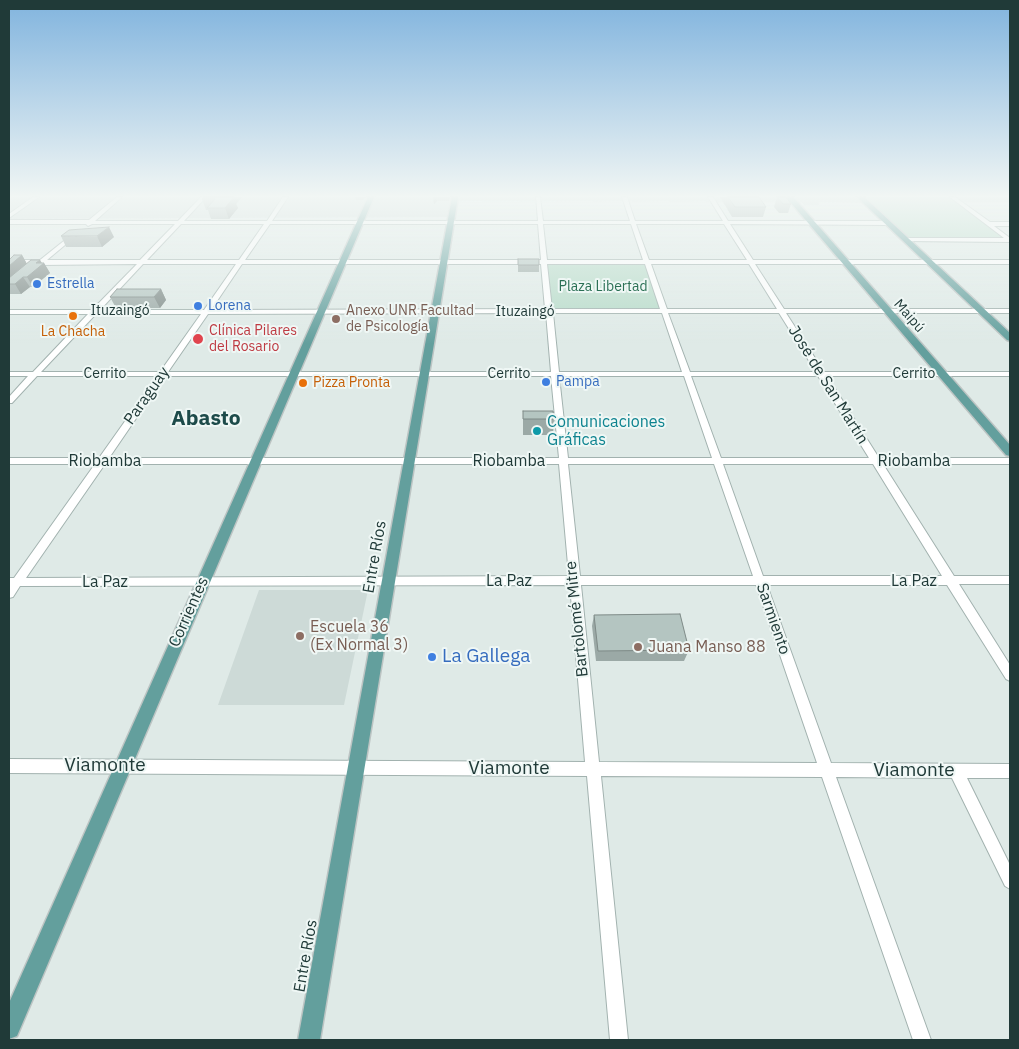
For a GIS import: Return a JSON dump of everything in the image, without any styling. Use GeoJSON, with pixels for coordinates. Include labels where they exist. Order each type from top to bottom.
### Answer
{"type":"FeatureCollection","features":[{"type":"Feature","properties":{"kind":"main road","name":"Corrientes"},"geometry":{"type":"LineString","coordinates":[[9,1028],[350,246]]}},
{"type":"Feature","properties":{"kind":"main road","name":"Entre Ríos"},"geometry":{"type":"LineString","coordinates":[[309,1040],[446,246]]}},
{"type":"Feature","properties":{"kind":"main road","name":"Maipú"},"geometry":{"type":"LineString","coordinates":[[830,246],[1010,452]]}},
{"type":"Feature","properties":{"kind":"main road"},"geometry":{"type":"LineString","coordinates":[[911,246],[1010,338]]}},
{"type":"Feature","properties":{"kind":"street"},"geometry":{"type":"LineString","coordinates":[[34,267],[61,246]]}},
{"type":"Feature","properties":{"kind":"street"},"geometry":{"type":"LineString","coordinates":[[9,401],[158,246]]}},
{"type":"Feature","properties":{"kind":"street","name":"Paraguay"},"geometry":{"type":"LineString","coordinates":[[9,594],[13,582],[102,461],[252,246]]}},
{"type":"Feature","properties":{"kind":"street","name":"Bartolomé Mitre"},"geometry":{"type":"LineString","coordinates":[[542,246],[618,1040]]}},
{"type":"Feature","properties":{"kind":"street","name":"Sarmiento"},"geometry":{"type":"LineString","coordinates":[[641,246],[922,1040]]}},
{"type":"Feature","properties":{"kind":"street","name":"José de San Martín"},"geometry":{"type":"LineString","coordinates":[[740,246],[1010,675]]}},
{"type":"Feature","properties":{"kind":"street"},"geometry":{"type":"LineString","coordinates":[[9,262],[1010,262]]}},
{"type":"Feature","properties":{"kind":"street","name":"Ituzaingó"},"geometry":{"type":"LineString","coordinates":[[9,312],[1010,311]]}},
{"type":"Feature","properties":{"kind":"street","name":"Cerrito"},"geometry":{"type":"LineString","coordinates":[[9,374],[1010,374]]}},
{"type":"Feature","properties":{"kind":"street","name":"Riobamba"},"geometry":{"type":"LineString","coordinates":[[9,461],[1010,461]]}},
{"type":"Feature","properties":{"kind":"street","name":"La Paz"},"geometry":{"type":"LineString","coordinates":[[13,582],[1010,580]]}},
{"type":"Feature","properties":{"kind":"street","name":"Viamonte"},"geometry":{"type":"LineString","coordinates":[[9,766],[1010,771]]}},
{"type":"Feature","properties":{"kind":"street"},"geometry":{"type":"LineString","coordinates":[[956,771],[1010,881]]}},
{"type":"Feature","properties":{"kind":"shaded area","name":"Escuela 36 (Ex Normal 3)"},"geometry":{"type":"Polygon","coordinates":[[[259,590],[368,590],[344,705],[218,705],[259,590]]]}},
{"type":"Feature","properties":{"kind":"green space","name":"Plaza Libertad"},"geometry":{"type":"Polygon","coordinates":[[[543,262],[646,262],[664,311],[547,312],[543,262]]]}},
{"type":"Feature","properties":{"kind":"building"},"geometry":{"type":"Polygon","coordinates":[[[14,255],[22,255],[9,266],[9,260],[14,255]]]}},
{"type":"Feature","properties":{"kind":"building"},"geometry":{"type":"Polygon","coordinates":[[[518,259],[539,259],[539,265],[518,265],[518,259]]]}},
{"type":"Feature","properties":{"kind":"building"},"geometry":{"type":"Polygon","coordinates":[[[31,260],[40,260],[36,263],[44,263],[27,277],[23,277],[15,284],[9,284],[9,278],[31,260]]]}},
{"type":"Feature","properties":{"kind":"building"},"geometry":{"type":"Polygon","coordinates":[[[117,289],[161,289],[154,297],[110,297],[117,289]]]}},
{"type":"Feature","properties":{"kind":"building"},"geometry":{"type":"Polygon","coordinates":[[[523,411],[553,411],[554,419],[523,419],[523,411]]]}},
{"type":"Feature","properties":{"kind":"building","name":"Juana Manso 88"},"geometry":{"type":"Polygon","coordinates":[[[680,614],[689,650],[598,651],[594,615],[680,614]]]}},
{"type":"Feature","properties":{"kind":"place","name":"Estrella"},"geometry":{"type":"Point","coordinates":[37,284]}},
{"type":"Feature","properties":{"kind":"place","name":"Lorena"},"geometry":{"type":"Point","coordinates":[198,306]}},
{"type":"Feature","properties":{"kind":"place","name":"La Chacha"},"geometry":{"type":"Point","coordinates":[73,316]}},
{"type":"Feature","properties":{"kind":"place","name":"Anexo UNR Facultad de Psicología"},"geometry":{"type":"Point","coordinates":[336,319]}},
{"type":"Feature","properties":{"kind":"place","name":"Clínica Pilares del Rosario"},"geometry":{"type":"Point","coordinates":[198,339]}},
{"type":"Feature","properties":{"kind":"place","name":"Pampa"},"geometry":{"type":"Point","coordinates":[546,382]}},
{"type":"Feature","properties":{"kind":"place","name":"Pizza Pronta"},"geometry":{"type":"Point","coordinates":[303,383]}},
{"type":"Feature","properties":{"kind":"place","name":"Comunicaciones Gráficas"},"geometry":{"type":"Point","coordinates":[537,431]}},
{"type":"Feature","properties":{"kind":"place","name":"Escuela 36 (Ex Normal 3)"},"geometry":{"type":"Point","coordinates":[300,636]}},
{"type":"Feature","properties":{"kind":"place","name":"Juana Manso 88"},"geometry":{"type":"Point","coordinates":[638,647]}},
{"type":"Feature","properties":{"kind":"place","name":"La Gallega"},"geometry":{"type":"Point","coordinates":[432,657]}},
{"type":"Feature","properties":{"kind":"district","name":"Abasto"},"geometry":{"type":"Point","coordinates":[206,419]}}]}
